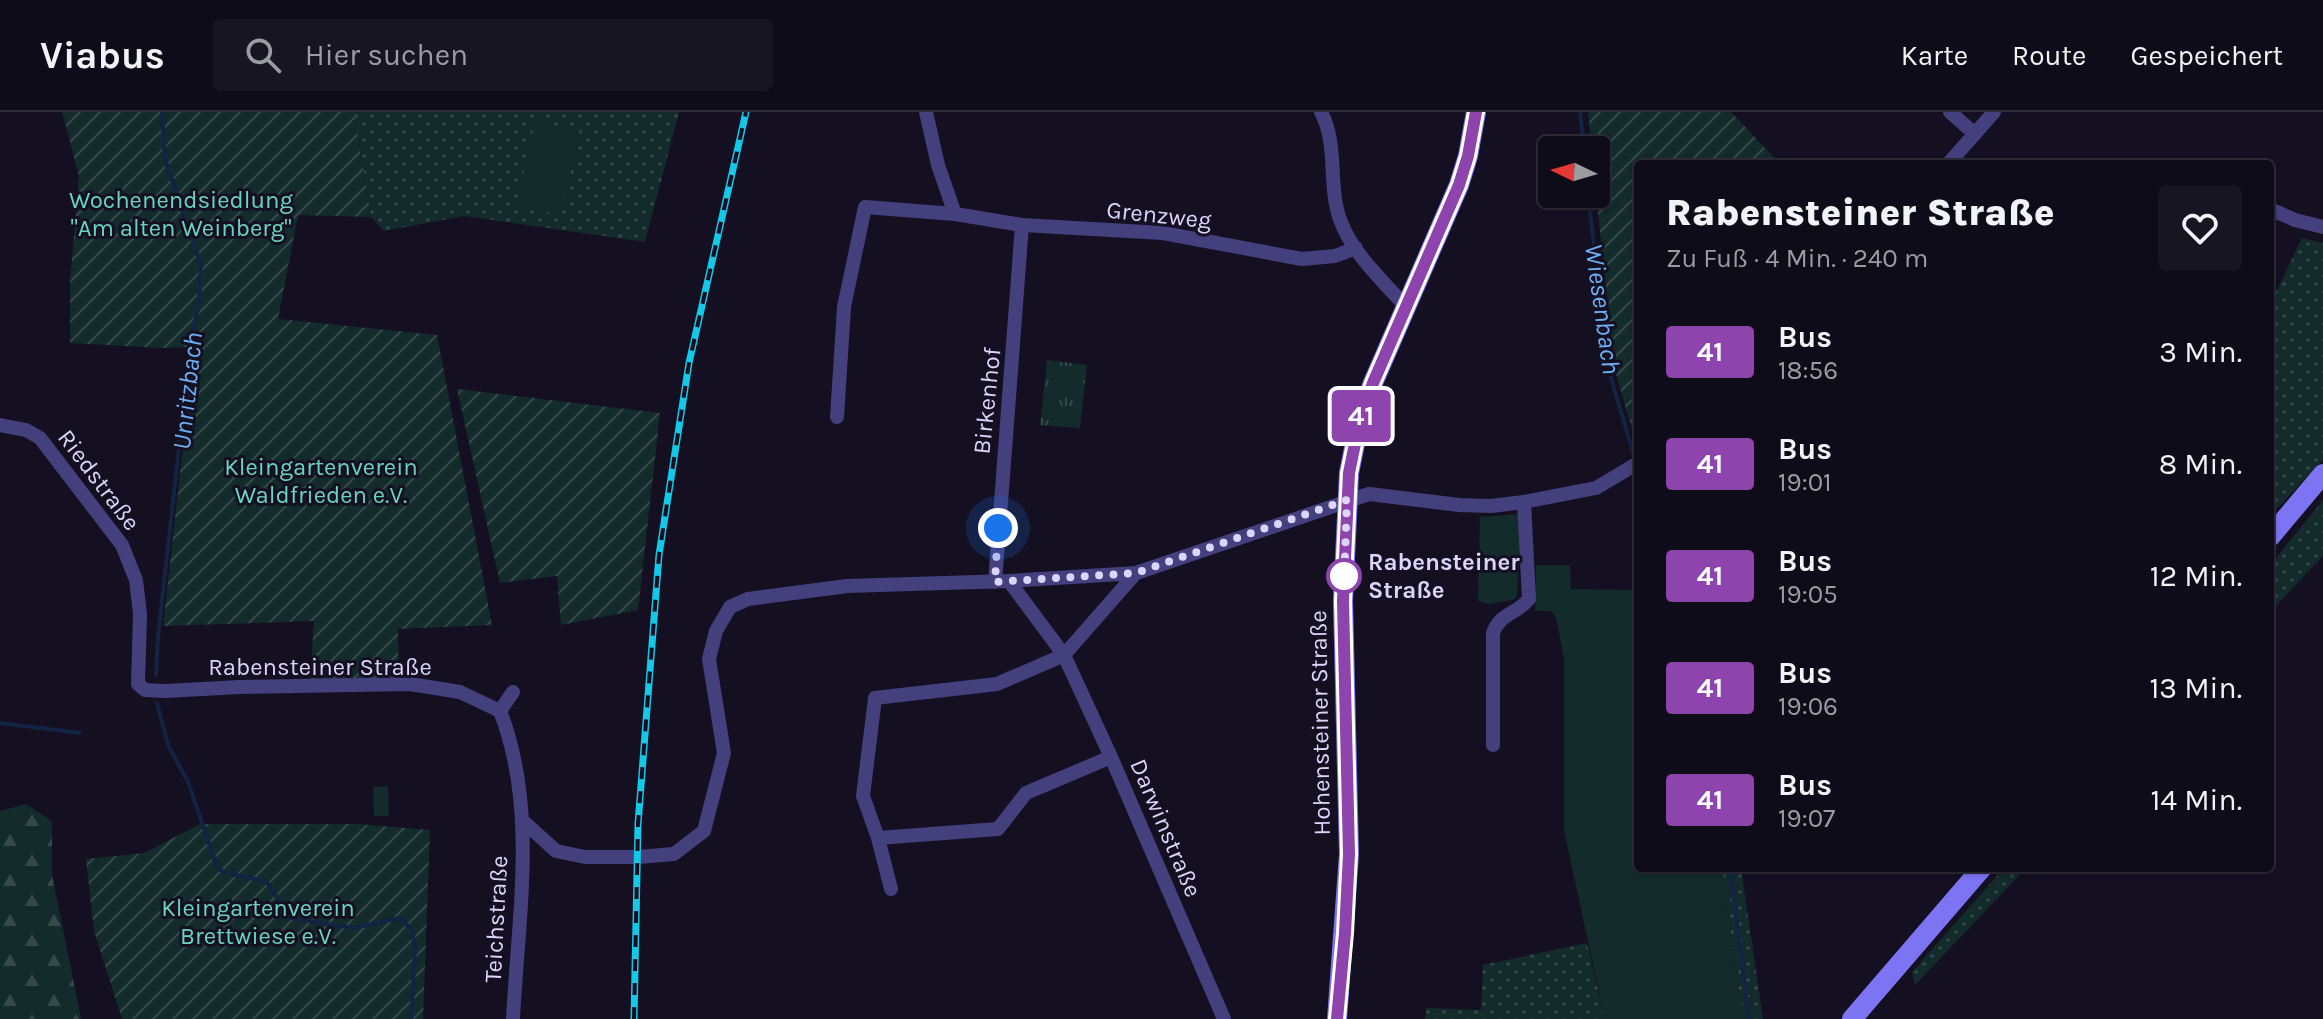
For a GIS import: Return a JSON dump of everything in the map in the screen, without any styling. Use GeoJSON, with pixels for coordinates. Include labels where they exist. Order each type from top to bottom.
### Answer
{"type":"FeatureCollection","features":[{"type":"Feature","properties":{"kind":"main road","name":"Hohensteiner Straße"},"geometry":{"type":"LineString","coordinates":[[1337,1019],[1349,854],[1343,601],[1347,500],[1354,444],[1360,419],[1459,185],[1476,112]]}},
{"type":"Feature","properties":{"kind":"main road"},"geometry":{"type":"LineString","coordinates":[[2274,532],[2323,474]]}},
{"type":"Feature","properties":{"kind":"main road"},"geometry":{"type":"LineString","coordinates":[[1852,1019],[1979,872]]}},
{"type":"Feature","properties":{"kind":"street"},"geometry":{"type":"LineString","coordinates":[[926,112],[938,165],[955,214]]}},
{"type":"Feature","properties":{"kind":"street"},"geometry":{"type":"LineString","coordinates":[[1321,112],[1329,128],[1341,222],[1356,248],[1406,307]]}},
{"type":"Feature","properties":{"kind":"street"},"geometry":{"type":"LineString","coordinates":[[1950,112],[1975,134]]}},
{"type":"Feature","properties":{"kind":"street"},"geometry":{"type":"LineString","coordinates":[[1952,160],[1994,112]]}},
{"type":"Feature","properties":{"kind":"street","name":"Grenzweg"},"geometry":{"type":"LineString","coordinates":[[837,417],[844,307],[865,207],[955,214],[1022,225],[1163,233],[1302,259],[1335,256],[1356,248]]}},
{"type":"Feature","properties":{"kind":"street"},"geometry":{"type":"LineString","coordinates":[[2274,211],[2323,227]]}},
{"type":"Feature","properties":{"kind":"street","name":"Birkenhof"},"geometry":{"type":"LineString","coordinates":[[1002,582],[1022,225]]}},
{"type":"Feature","properties":{"kind":"street","name":"Riedstraße"},"geometry":{"type":"LineString","coordinates":[[0,425],[26,430],[40,438],[122,545],[139,596],[138,684]]}},
{"type":"Feature","properties":{"kind":"street"},"geometry":{"type":"LineString","coordinates":[[513,692],[500,711],[513,743],[524,822],[556,851],[585,857],[674,854],[704,831],[724,753],[709,659],[716,631],[730,607],[748,599],[847,586],[1002,582],[1136,573],[1369,494],[1491,506],[1596,488],[1631,467]]}},
{"type":"Feature","properties":{"kind":"street"},"geometry":{"type":"LineString","coordinates":[[1493,745],[1493,633],[1501,618],[1529,599],[1524,502]]}},
{"type":"Feature","properties":{"kind":"street"},"geometry":{"type":"LineString","coordinates":[[891,889],[863,796],[875,698],[997,684],[1064,655],[1136,573]]}},
{"type":"Feature","properties":{"kind":"street","name":"Darwinstraße"},"geometry":{"type":"LineString","coordinates":[[1002,582],[1064,655],[1224,1019]]}},
{"type":"Feature","properties":{"kind":"street","name":"Rabensteiner Straße"},"geometry":{"type":"LineString","coordinates":[[138,684],[145,690],[166,691],[410,684],[460,692],[500,711]]}},
{"type":"Feature","properties":{"kind":"street"},"geometry":{"type":"LineString","coordinates":[[878,838],[998,829],[1026,793],[1111,757]]}},
{"type":"Feature","properties":{"kind":"street","name":"Teichstraße"},"geometry":{"type":"LineString","coordinates":[[513,1019],[524,822]]}},
{"type":"Feature","properties":{"kind":"green space","name":"Kleingartenverein Waldfrieden e.V."},"geometry":{"type":"Polygon","coordinates":[[[62,112],[354,112],[371,217],[298,215],[278,319],[437,335],[492,625],[398,629],[399,679],[310,679],[314,621],[163,626],[194,347],[70,343],[70,283],[79,176],[62,112]]]}},
{"type":"Feature","properties":{"kind":"green space"},"geometry":{"type":"Polygon","coordinates":[[[354,112],[679,112],[645,242],[464,216],[384,231],[371,217],[354,112]]]}},
{"type":"Feature","properties":{"kind":"green space"},"geometry":{"type":"Polygon","coordinates":[[[1588,112],[1731,112],[1776,160],[1634,160],[1634,437],[1615,370],[1598,208],[1610,208],[1610,136],[1591,136],[1588,112]]]}},
{"type":"Feature","properties":{"kind":"green space"},"geometry":{"type":"Polygon","coordinates":[[[535,121],[580,132],[561,215],[517,205],[535,121]]]}},
{"type":"Feature","properties":{"kind":"green space"},"geometry":{"type":"Polygon","coordinates":[[[2302,238],[2323,243],[2323,460],[2274,512],[2274,297],[2302,238]]]}},
{"type":"Feature","properties":{"kind":"green space"},"geometry":{"type":"Polygon","coordinates":[[[1047,360],[1087,365],[1080,428],[1040,425],[1047,360]]]}},
{"type":"Feature","properties":{"kind":"green space"},"geometry":{"type":"Polygon","coordinates":[[[457,389],[660,413],[638,610],[561,625],[557,576],[500,583],[457,389]]]}},
{"type":"Feature","properties":{"kind":"green space"},"geometry":{"type":"Polygon","coordinates":[[[2323,500],[2323,556],[2274,608],[2274,560],[2323,500]]]}},
{"type":"Feature","properties":{"kind":"green space"},"geometry":{"type":"Polygon","coordinates":[[[1517,514],[1521,519],[1517,596],[1513,600],[1489,604],[1478,601],[1480,517],[1517,514]]]}},
{"type":"Feature","properties":{"kind":"green space"},"geometry":{"type":"Polygon","coordinates":[[[1536,565],[1570,565],[1571,589],[1634,590],[1634,872],[1723,872],[1743,1019],[1605,1019],[1564,831],[1564,659],[1556,617],[1551,611],[1535,611],[1536,565]]]}},
{"type":"Feature","properties":{"kind":"green space"},"geometry":{"type":"Polygon","coordinates":[[[388,786],[389,816],[374,816],[373,787],[388,786]]]}},
{"type":"Feature","properties":{"kind":"green space"},"geometry":{"type":"Polygon","coordinates":[[[26,804],[52,821],[52,875],[81,1019],[0,1019],[0,811],[26,804]]]}},
{"type":"Feature","properties":{"kind":"green space","name":"Kleingartenverein Brettwiese e.V."},"geometry":{"type":"Polygon","coordinates":[[[200,824],[357,824],[430,830],[423,1019],[122,1019],[94,931],[86,859],[144,853],[200,824]]]}},
{"type":"Feature","properties":{"kind":"green space"},"geometry":{"type":"Polygon","coordinates":[[[1723,872],[1742,872],[1763,1019],[1743,1019],[1723,872]]]}},
{"type":"Feature","properties":{"kind":"green space"},"geometry":{"type":"Polygon","coordinates":[[[2000,872],[2022,872],[1915,985],[1912,972],[2000,872]]]}},
{"type":"Feature","properties":{"kind":"green space"},"geometry":{"type":"Polygon","coordinates":[[[1587,943],[1605,1019],[1425,1019],[1426,1008],[1481,1010],[1483,965],[1587,943]]]}},
{"type":"Feature","properties":{"kind":"waterway","name":"Unritzbach"},"geometry":{"type":"LineString","coordinates":[[156,675],[201,265],[165,159],[162,112]]}},
{"type":"Feature","properties":{"kind":"waterway","name":"Wiesenbach"},"geometry":{"type":"LineString","coordinates":[[1580,112],[1583,136]]}},
{"type":"Feature","properties":{"kind":"waterway","name":"Wiesenbach"},"geometry":{"type":"LineString","coordinates":[[1590,208],[1608,368],[1634,456]]}},
{"type":"Feature","properties":{"kind":"waterway","name":"Unritzbach"},"geometry":{"type":"LineString","coordinates":[[157,703],[168,745],[188,782],[217,867],[223,872],[267,882],[290,918],[353,928],[400,918],[412,930],[415,950],[411,1019]]}},
{"type":"Feature","properties":{"kind":"waterway"},"geometry":{"type":"LineString","coordinates":[[0,723],[80,733]]}},
{"type":"Feature","properties":{"kind":"waterway","name":"Wiesenbach"},"geometry":{"type":"LineString","coordinates":[[1731,872],[1749,1019]]}},
{"type":"Feature","properties":{"kind":"railway"},"geometry":{"type":"LineString","coordinates":[[634,1019],[638,824],[659,555],[689,363],[746,112]]}},
{"type":"Feature","properties":{"kind":"bus line","name":"41"},"geometry":{"type":"LineString","coordinates":[[1337,1019],[1349,854],[1343,601],[1349,473],[1360,419],[1373,383],[1459,185],[1476,112]]}},
{"type":"Feature","properties":{"kind":"place","name":"Rabensteiner Straße"},"geometry":{"type":"Point","coordinates":[1344,576]}},
{"type":"Feature","properties":{"kind":"route"},"geometry":{"type":"LineString","coordinates":[[998,528],[995,582],[1136,573],[1347,500],[1344,583],[1344,576]]}},
{"type":"Feature","properties":{"kind":"park label","name":"Wochenendsiedlung \"Am alten Weinberg\""},"geometry":{"type":"Point","coordinates":[181,214]}}]}
